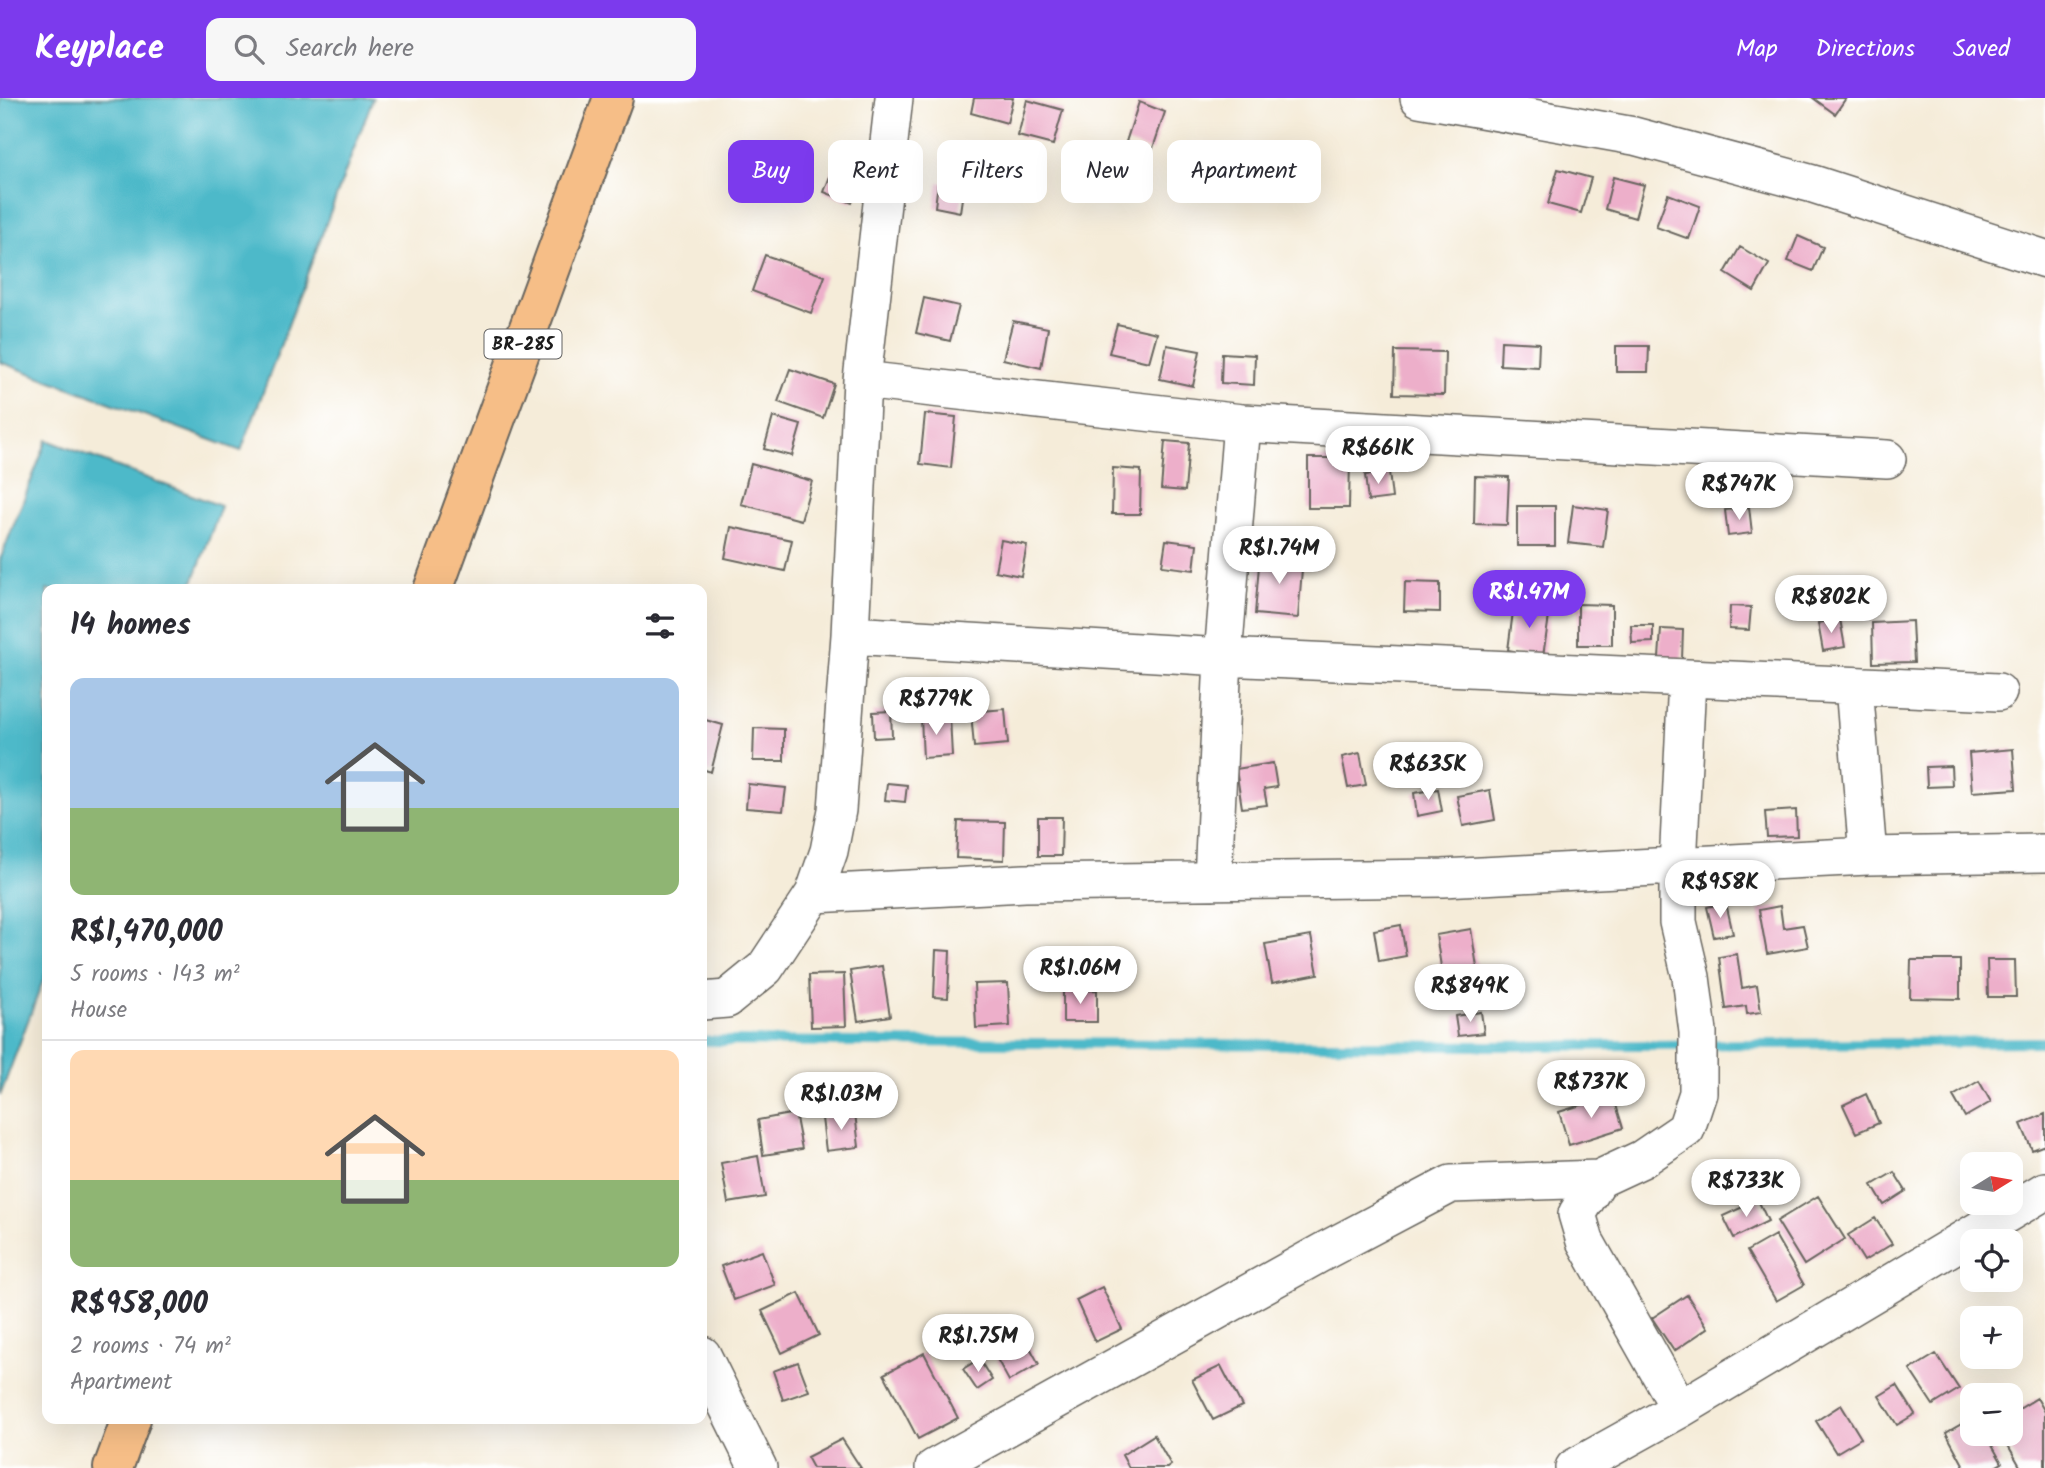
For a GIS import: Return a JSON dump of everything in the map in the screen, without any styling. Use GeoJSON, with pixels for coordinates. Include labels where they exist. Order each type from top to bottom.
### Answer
{"type":"FeatureCollection","features":[{"type":"Feature","properties":{"kind":"highway","name":"BR-285"},"geometry":{"type":"LineString","coordinates":[[435,584],[613,98]]}},
{"type":"Feature","properties":{"kind":"highway"},"geometry":{"type":"LineString","coordinates":[[113,1468],[129,1424]]}},
{"type":"Feature","properties":{"kind":"street"},"geometry":{"type":"LineString","coordinates":[[707,1001],[727,999],[765,968],[814,894],[829,851],[837,810],[862,380],[894,98]]}},
{"type":"Feature","properties":{"kind":"street"},"geometry":{"type":"LineString","coordinates":[[1419,98],[1634,136],[1813,184],[2045,259]]}},
{"type":"Feature","properties":{"kind":"street"},"geometry":{"type":"LineString","coordinates":[[862,380],[1242,423],[1888,459]]}},
{"type":"Feature","properties":{"kind":"street"},"geometry":{"type":"LineString","coordinates":[[1213,881],[1223,657],[1242,423]]}},
{"type":"Feature","properties":{"kind":"street"},"geometry":{"type":"LineString","coordinates":[[849,635],[1223,657],[1998,692]]}},
{"type":"Feature","properties":{"kind":"street"},"geometry":{"type":"LineString","coordinates":[[934,1468],[1328,1249],[1451,1184],[1599,1179],[1642,1159],[1686,1129],[1698,1093],[1698,1032],[1691,977],[1678,922],[1687,679]]}},
{"type":"Feature","properties":{"kind":"street"},"geometry":{"type":"LineString","coordinates":[[1854,686],[1868,856]]}},
{"type":"Feature","properties":{"kind":"street"},"geometry":{"type":"LineString","coordinates":[[814,894],[1025,883],[1443,878],[1868,856],[2045,853]]}},
{"type":"Feature","properties":{"kind":"street"},"geometry":{"type":"LineString","coordinates":[[1599,1179],[1577,1214],[1585,1241],[1680,1409]]}},
{"type":"Feature","properties":{"kind":"street"},"geometry":{"type":"LineString","coordinates":[[1574,1468],[1680,1409],[2045,1191]]}},
{"type":"Feature","properties":{"kind":"street"},"geometry":{"type":"LineString","coordinates":[[707,1365],[758,1468]]}},
{"type":"Feature","properties":{"kind":"water"},"geometry":{"type":"Polygon","coordinates":[[[0,98],[373,98],[241,451],[0,362],[0,98]]]}},
{"type":"Feature","properties":{"kind":"water"},"geometry":{"type":"Polygon","coordinates":[[[47,440],[221,506],[192,584],[42,584],[42,983],[0,1096],[0,560],[47,440]]]}},
{"type":"Feature","properties":{"kind":"building"},"geometry":{"type":"Polygon","coordinates":[[[974,98],[1013,98],[1007,123],[971,113],[974,98]]]}},
{"type":"Feature","properties":{"kind":"building"},"geometry":{"type":"Polygon","coordinates":[[[1813,98],[1846,98],[1835,114],[1813,98]]]}},
{"type":"Feature","properties":{"kind":"building"},"geometry":{"type":"Polygon","coordinates":[[[1027,100],[1063,110],[1053,145],[1047,143],[1047,140],[1018,136],[1027,100]]]}},
{"type":"Feature","properties":{"kind":"building"},"geometry":{"type":"Polygon","coordinates":[[[1139,102],[1165,112],[1153,148],[1153,140],[1127,140],[1139,102]]]}},
{"type":"Feature","properties":{"kind":"building"},"geometry":{"type":"Polygon","coordinates":[[[1558,169],[1591,178],[1581,213],[1548,204],[1558,169]]]}},
{"type":"Feature","properties":{"kind":"building"},"geometry":{"type":"Polygon","coordinates":[[[1613,177],[1644,185],[1635,218],[1605,209],[1613,177]]]}},
{"type":"Feature","properties":{"kind":"building"},"geometry":{"type":"Polygon","coordinates":[[[937,190],[937,203],[961,203],[960,212],[935,207],[937,190]]]}},
{"type":"Feature","properties":{"kind":"building"},"geometry":{"type":"Polygon","coordinates":[[[1668,194],[1700,206],[1689,239],[1656,227],[1668,194]]]}},
{"type":"Feature","properties":{"kind":"building"},"geometry":{"type":"Polygon","coordinates":[[[1798,236],[1823,247],[1813,271],[1788,261],[1798,236]]]}},
{"type":"Feature","properties":{"kind":"building"},"geometry":{"type":"Polygon","coordinates":[[[1740,247],[1769,264],[1754,291],[1725,273],[1740,247]]]}},
{"type":"Feature","properties":{"kind":"building"},"geometry":{"type":"Polygon","coordinates":[[[765,255],[825,276],[811,313],[752,291],[765,255]]]}},
{"type":"Feature","properties":{"kind":"building"},"geometry":{"type":"Polygon","coordinates":[[[924,298],[959,306],[950,341],[916,333],[924,298]]]}},
{"type":"Feature","properties":{"kind":"building"},"geometry":{"type":"Polygon","coordinates":[[[1013,321],[1048,328],[1041,368],[1003,359],[1013,321]]]}},
{"type":"Feature","properties":{"kind":"building"},"geometry":{"type":"Polygon","coordinates":[[[1117,324],[1157,333],[1149,362],[1109,353],[1117,324]]]}},
{"type":"Feature","properties":{"kind":"building"},"geometry":{"type":"Polygon","coordinates":[[[1501,341],[1539,343],[1538,367],[1500,365],[1501,341]]]}},
{"type":"Feature","properties":{"kind":"building"},"geometry":{"type":"Polygon","coordinates":[[[1167,345],[1200,351],[1193,386],[1160,379],[1167,345]]]}},
{"type":"Feature","properties":{"kind":"building"},"geometry":{"type":"Polygon","coordinates":[[[1616,346],[1649,346],[1648,372],[1616,372],[1616,346]]]}},
{"type":"Feature","properties":{"kind":"building"},"geometry":{"type":"Polygon","coordinates":[[[1395,351],[1445,352],[1444,395],[1394,394],[1395,351]]]}},
{"type":"Feature","properties":{"kind":"building"},"geometry":{"type":"Polygon","coordinates":[[[1222,353],[1255,355],[1254,385],[1221,383],[1222,353]]]}},
{"type":"Feature","properties":{"kind":"building"},"geometry":{"type":"Polygon","coordinates":[[[790,369],[834,384],[823,418],[778,402],[790,369]]]}},
{"type":"Feature","properties":{"kind":"building"},"geometry":{"type":"Polygon","coordinates":[[[925,414],[956,417],[951,468],[920,464],[925,414]]]}},
{"type":"Feature","properties":{"kind":"building"},"geometry":{"type":"Polygon","coordinates":[[[773,417],[801,425],[792,456],[764,449],[773,417]]]}},
{"type":"Feature","properties":{"kind":"building"},"geometry":{"type":"Polygon","coordinates":[[[1165,441],[1189,443],[1185,491],[1161,489],[1165,441]]]}},
{"type":"Feature","properties":{"kind":"building"},"geometry":{"type":"Polygon","coordinates":[[[1308,458],[1350,458],[1349,508],[1308,508],[1308,458]]]}},
{"type":"Feature","properties":{"kind":"building"},"geometry":{"type":"Polygon","coordinates":[[[751,464],[812,481],[801,520],[741,504],[751,464]]]}},
{"type":"Feature","properties":{"kind":"building"},"geometry":{"type":"Polygon","coordinates":[[[1113,468],[1141,470],[1140,514],[1112,514],[1113,468]]]}},
{"type":"Feature","properties":{"kind":"building"},"geometry":{"type":"Polygon","coordinates":[[[1389,472],[1392,498],[1368,501],[1365,475],[1389,472]]]}},
{"type":"Feature","properties":{"kind":"building"},"geometry":{"type":"Polygon","coordinates":[[[1475,476],[1509,477],[1507,525],[1474,524],[1475,476]]]}},
{"type":"Feature","properties":{"kind":"building"},"geometry":{"type":"Polygon","coordinates":[[[1573,505],[1608,510],[1603,547],[1568,543],[1573,505]]]}},
{"type":"Feature","properties":{"kind":"building"},"geometry":{"type":"Polygon","coordinates":[[[1517,506],[1555,506],[1555,546],[1517,546],[1517,506]]]}},
{"type":"Feature","properties":{"kind":"building"},"geometry":{"type":"Polygon","coordinates":[[[1749,507],[1752,533],[1728,536],[1725,510],[1749,507]]]}},
{"type":"Feature","properties":{"kind":"building"},"geometry":{"type":"Polygon","coordinates":[[[731,527],[792,540],[785,571],[725,558],[731,527]]]}},
{"type":"Feature","properties":{"kind":"building"},"geometry":{"type":"Polygon","coordinates":[[[1001,540],[1027,545],[1021,576],[995,571],[1001,540]]]}},
{"type":"Feature","properties":{"kind":"building"},"geometry":{"type":"Polygon","coordinates":[[[1166,540],[1197,544],[1194,570],[1162,566],[1166,540]]]}},
{"type":"Feature","properties":{"kind":"building"},"geometry":{"type":"Polygon","coordinates":[[[1260,553],[1303,557],[1298,618],[1255,614],[1260,553]]]}},
{"type":"Feature","properties":{"kind":"building"},"geometry":{"type":"Polygon","coordinates":[[[1405,582],[1440,583],[1440,612],[1404,611],[1405,582]]]}},
{"type":"Feature","properties":{"kind":"building"},"geometry":{"type":"Polygon","coordinates":[[[1514,604],[1550,610],[1543,656],[1508,650],[1514,604]]]}},
{"type":"Feature","properties":{"kind":"building"},"geometry":{"type":"Polygon","coordinates":[[[1578,604],[1612,605],[1612,645],[1578,645],[1578,604]]]}},
{"type":"Feature","properties":{"kind":"building"},"geometry":{"type":"Polygon","coordinates":[[[1730,606],[1751,607],[1749,630],[1729,629],[1730,606]]]}},
{"type":"Feature","properties":{"kind":"building"},"geometry":{"type":"Polygon","coordinates":[[[1840,619],[1845,647],[1823,651],[1818,623],[1840,619]]]}},
{"type":"Feature","properties":{"kind":"building"},"geometry":{"type":"Polygon","coordinates":[[[1912,621],[1914,662],[1873,663],[1872,623],[1912,621]]]}},
{"type":"Feature","properties":{"kind":"building"},"geometry":{"type":"Polygon","coordinates":[[[1631,625],[1653,625],[1653,642],[1632,643],[1631,625]]]}},
{"type":"Feature","properties":{"kind":"building"},"geometry":{"type":"Polygon","coordinates":[[[1661,629],[1683,630],[1682,660],[1659,658],[1661,629]]]}},
{"type":"Feature","properties":{"kind":"building"},"geometry":{"type":"Polygon","coordinates":[[[1005,709],[1008,744],[974,747],[971,712],[1005,709]]]}},
{"type":"Feature","properties":{"kind":"building"},"geometry":{"type":"Polygon","coordinates":[[[891,711],[892,737],[874,738],[873,712],[891,711]]]}},
{"type":"Feature","properties":{"kind":"building"},"geometry":{"type":"Polygon","coordinates":[[[950,717],[952,756],[923,758],[921,718],[950,717]]]}},
{"type":"Feature","properties":{"kind":"building"},"geometry":{"type":"Polygon","coordinates":[[[707,720],[723,725],[711,772],[707,771],[707,720]]]}},
{"type":"Feature","properties":{"kind":"building"},"geometry":{"type":"Polygon","coordinates":[[[754,728],[784,729],[784,761],[753,761],[754,728]]]}},
{"type":"Feature","properties":{"kind":"building"},"geometry":{"type":"Polygon","coordinates":[[[2013,749],[2016,789],[1972,792],[1969,753],[2013,749]]]}},
{"type":"Feature","properties":{"kind":"building"},"geometry":{"type":"Polygon","coordinates":[[[1360,753],[1366,785],[1348,788],[1342,757],[1360,753]]]}},
{"type":"Feature","properties":{"kind":"building"},"geometry":{"type":"Polygon","coordinates":[[[1273,763],[1277,787],[1264,789],[1267,805],[1242,808],[1236,769],[1273,763]]]}},
{"type":"Feature","properties":{"kind":"building"},"geometry":{"type":"Polygon","coordinates":[[[1951,766],[1952,786],[1927,787],[1926,767],[1951,766]]]}},
{"type":"Feature","properties":{"kind":"building"},"geometry":{"type":"Polygon","coordinates":[[[887,783],[907,785],[905,802],[885,800],[887,783]]]}},
{"type":"Feature","properties":{"kind":"building"},"geometry":{"type":"Polygon","coordinates":[[[748,784],[786,788],[783,811],[746,808],[748,784]]]}},
{"type":"Feature","properties":{"kind":"building"},"geometry":{"type":"Polygon","coordinates":[[[1438,789],[1442,811],[1417,816],[1414,793],[1438,789]]]}},
{"type":"Feature","properties":{"kind":"building"},"geometry":{"type":"Polygon","coordinates":[[[1490,790],[1495,820],[1463,826],[1457,796],[1490,790]]]}},
{"type":"Feature","properties":{"kind":"building"},"geometry":{"type":"Polygon","coordinates":[[[1796,810],[1797,836],[1767,837],[1765,812],[1796,810]]]}},
{"type":"Feature","properties":{"kind":"building"},"geometry":{"type":"Polygon","coordinates":[[[1038,817],[1062,817],[1061,856],[1038,856],[1038,817]]]}},
{"type":"Feature","properties":{"kind":"building"},"geometry":{"type":"Polygon","coordinates":[[[958,821],[1005,822],[1004,860],[956,858],[958,821]]]}},
{"type":"Feature","properties":{"kind":"building"},"geometry":{"type":"Polygon","coordinates":[[[1726,903],[1733,934],[1714,937],[1707,907],[1726,903]]]}},
{"type":"Feature","properties":{"kind":"building"},"geometry":{"type":"Polygon","coordinates":[[[1780,906],[1783,928],[1803,925],[1808,947],[1767,954],[1759,910],[1780,906]]]}},
{"type":"Feature","properties":{"kind":"building"},"geometry":{"type":"Polygon","coordinates":[[[1401,925],[1406,956],[1379,961],[1374,930],[1401,925]]]}},
{"type":"Feature","properties":{"kind":"building"},"geometry":{"type":"Polygon","coordinates":[[[1471,929],[1477,967],[1442,973],[1436,935],[1471,929]]]}},
{"type":"Feature","properties":{"kind":"building"},"geometry":{"type":"Polygon","coordinates":[[[1311,936],[1318,974],[1272,983],[1265,944],[1311,936]]]}},
{"type":"Feature","properties":{"kind":"building"},"geometry":{"type":"Polygon","coordinates":[[[936,950],[950,951],[948,998],[934,997],[936,950]]]}},
{"type":"Feature","properties":{"kind":"building"},"geometry":{"type":"Polygon","coordinates":[[[1737,954],[1742,988],[1757,985],[1761,1012],[1747,1014],[1746,1006],[1726,1009],[1719,957],[1737,954]]]}},
{"type":"Feature","properties":{"kind":"building"},"geometry":{"type":"Polygon","coordinates":[[[1911,960],[1960,960],[1960,999],[1910,998],[1911,960]]]}},
{"type":"Feature","properties":{"kind":"building"},"geometry":{"type":"Polygon","coordinates":[[[1987,960],[2015,960],[2016,997],[1988,997],[1987,960]]]}},
{"type":"Feature","properties":{"kind":"building"},"geometry":{"type":"Polygon","coordinates":[[[882,966],[890,1016],[858,1021],[850,971],[882,966]]]}},
{"type":"Feature","properties":{"kind":"building"},"geometry":{"type":"Polygon","coordinates":[[[844,974],[846,1026],[811,1027],[809,975],[844,974]]]}},
{"type":"Feature","properties":{"kind":"building"},"geometry":{"type":"Polygon","coordinates":[[[1008,983],[1010,1026],[976,1028],[974,984],[1008,983]]]}},
{"type":"Feature","properties":{"kind":"building"},"geometry":{"type":"Polygon","coordinates":[[[1097,990],[1097,1022],[1063,1022],[1063,991],[1097,990]]]}},
{"type":"Feature","properties":{"kind":"building"},"geometry":{"type":"Polygon","coordinates":[[[1481,1012],[1484,1033],[1458,1036],[1455,1016],[1481,1012]]]}},
{"type":"Feature","properties":{"kind":"building"},"geometry":{"type":"Polygon","coordinates":[[[1979,1081],[1991,1102],[1965,1117],[1953,1096],[1979,1081]]]}},
{"type":"Feature","properties":{"kind":"building"},"geometry":{"type":"Polygon","coordinates":[[[1866,1094],[1879,1123],[1856,1133],[1843,1105],[1866,1094]]]}},
{"type":"Feature","properties":{"kind":"building"},"geometry":{"type":"Polygon","coordinates":[[[1613,1095],[1623,1128],[1569,1145],[1559,1112],[1613,1095]]]}},
{"type":"Feature","properties":{"kind":"building"},"geometry":{"type":"Polygon","coordinates":[[[795,1113],[802,1149],[763,1155],[758,1120],[795,1113]]]}},
{"type":"Feature","properties":{"kind":"building"},"geometry":{"type":"Polygon","coordinates":[[[855,1113],[859,1147],[826,1151],[822,1118],[855,1113]]]}},
{"type":"Feature","properties":{"kind":"building"},"geometry":{"type":"Polygon","coordinates":[[[2045,1114],[2045,1145],[2032,1150],[2021,1124],[2045,1114]]]}},
{"type":"Feature","properties":{"kind":"building"},"geometry":{"type":"Polygon","coordinates":[[[758,1156],[765,1197],[728,1203],[721,1163],[758,1156]]]}},
{"type":"Feature","properties":{"kind":"building"},"geometry":{"type":"Polygon","coordinates":[[[1894,1172],[1906,1191],[1884,1205],[1872,1185],[1894,1172]]]}},
{"type":"Feature","properties":{"kind":"building"},"geometry":{"type":"Polygon","coordinates":[[[1818,1196],[1845,1239],[1804,1265],[1777,1221],[1818,1196]]]}},
{"type":"Feature","properties":{"kind":"building"},"geometry":{"type":"Polygon","coordinates":[[[1758,1200],[1768,1221],[1734,1238],[1723,1216],[1758,1200]]]}},
{"type":"Feature","properties":{"kind":"building"},"geometry":{"type":"Polygon","coordinates":[[[1875,1218],[1892,1244],[1864,1261],[1848,1235],[1875,1218]]]}},
{"type":"Feature","properties":{"kind":"building"},"geometry":{"type":"Polygon","coordinates":[[[1775,1235],[1804,1285],[1776,1301],[1747,1251],[1775,1235]]]}},
{"type":"Feature","properties":{"kind":"building"},"geometry":{"type":"Polygon","coordinates":[[[762,1251],[775,1285],[734,1300],[721,1266],[762,1251]]]}},
{"type":"Feature","properties":{"kind":"building"},"geometry":{"type":"Polygon","coordinates":[[[1102,1287],[1122,1329],[1095,1342],[1076,1300],[1102,1287]]]}},
{"type":"Feature","properties":{"kind":"building"},"geometry":{"type":"Polygon","coordinates":[[[799,1293],[819,1335],[782,1353],[762,1311],[799,1293]]]}},
{"type":"Feature","properties":{"kind":"building"},"geometry":{"type":"Polygon","coordinates":[[[1687,1295],[1708,1328],[1674,1351],[1652,1318],[1687,1295]]]}},
{"type":"Feature","properties":{"kind":"building"},"geometry":{"type":"Polygon","coordinates":[[[1016,1322],[1039,1364],[1009,1381],[986,1339],[1016,1322]]]}},
{"type":"Feature","properties":{"kind":"building"},"geometry":{"type":"Polygon","coordinates":[[[924,1353],[958,1418],[918,1439],[884,1374],[924,1353]]]}},
{"type":"Feature","properties":{"kind":"building"},"geometry":{"type":"Polygon","coordinates":[[[1936,1354],[1959,1389],[1933,1405],[1910,1370],[1936,1354]]]}},
{"type":"Feature","properties":{"kind":"building"},"geometry":{"type":"Polygon","coordinates":[[[979,1359],[992,1380],[977,1390],[963,1369],[979,1359]]]}},
{"type":"Feature","properties":{"kind":"building"},"geometry":{"type":"Polygon","coordinates":[[[798,1362],[809,1391],[783,1400],[773,1371],[798,1362]]]}},
{"type":"Feature","properties":{"kind":"building"},"geometry":{"type":"Polygon","coordinates":[[[1221,1366],[1242,1406],[1213,1420],[1192,1380],[1221,1366]]]}},
{"type":"Feature","properties":{"kind":"building"},"geometry":{"type":"Polygon","coordinates":[[[1897,1385],[1915,1414],[1897,1425],[1879,1396],[1897,1385]]]}},
{"type":"Feature","properties":{"kind":"building"},"geometry":{"type":"Polygon","coordinates":[[[2037,1398],[2045,1412],[2045,1468],[2021,1468],[2008,1446],[2023,1446],[2023,1407],[2037,1398]]]}},
{"type":"Feature","properties":{"kind":"building"},"geometry":{"type":"Polygon","coordinates":[[[1841,1405],[1861,1438],[1836,1453],[1816,1421],[1841,1405]]]}},
{"type":"Feature","properties":{"kind":"building"},"geometry":{"type":"Polygon","coordinates":[[[1960,1425],[1960,1446],[1992,1446],[2002,1463],[1993,1468],[1965,1468],[1946,1433],[1960,1425]]]}},
{"type":"Feature","properties":{"kind":"building"},"geometry":{"type":"Polygon","coordinates":[[[1154,1435],[1171,1465],[1167,1468],[1129,1468],[1122,1455],[1154,1435]]]}},
{"type":"Feature","properties":{"kind":"building"},"geometry":{"type":"Polygon","coordinates":[[[842,1439],[861,1468],[813,1468],[807,1457],[842,1439]]]}},
{"type":"Feature","properties":{"kind":"waterway"},"geometry":{"type":"LineString","coordinates":[[707,1041],[1488,1046],[2045,1042]]}}]}
